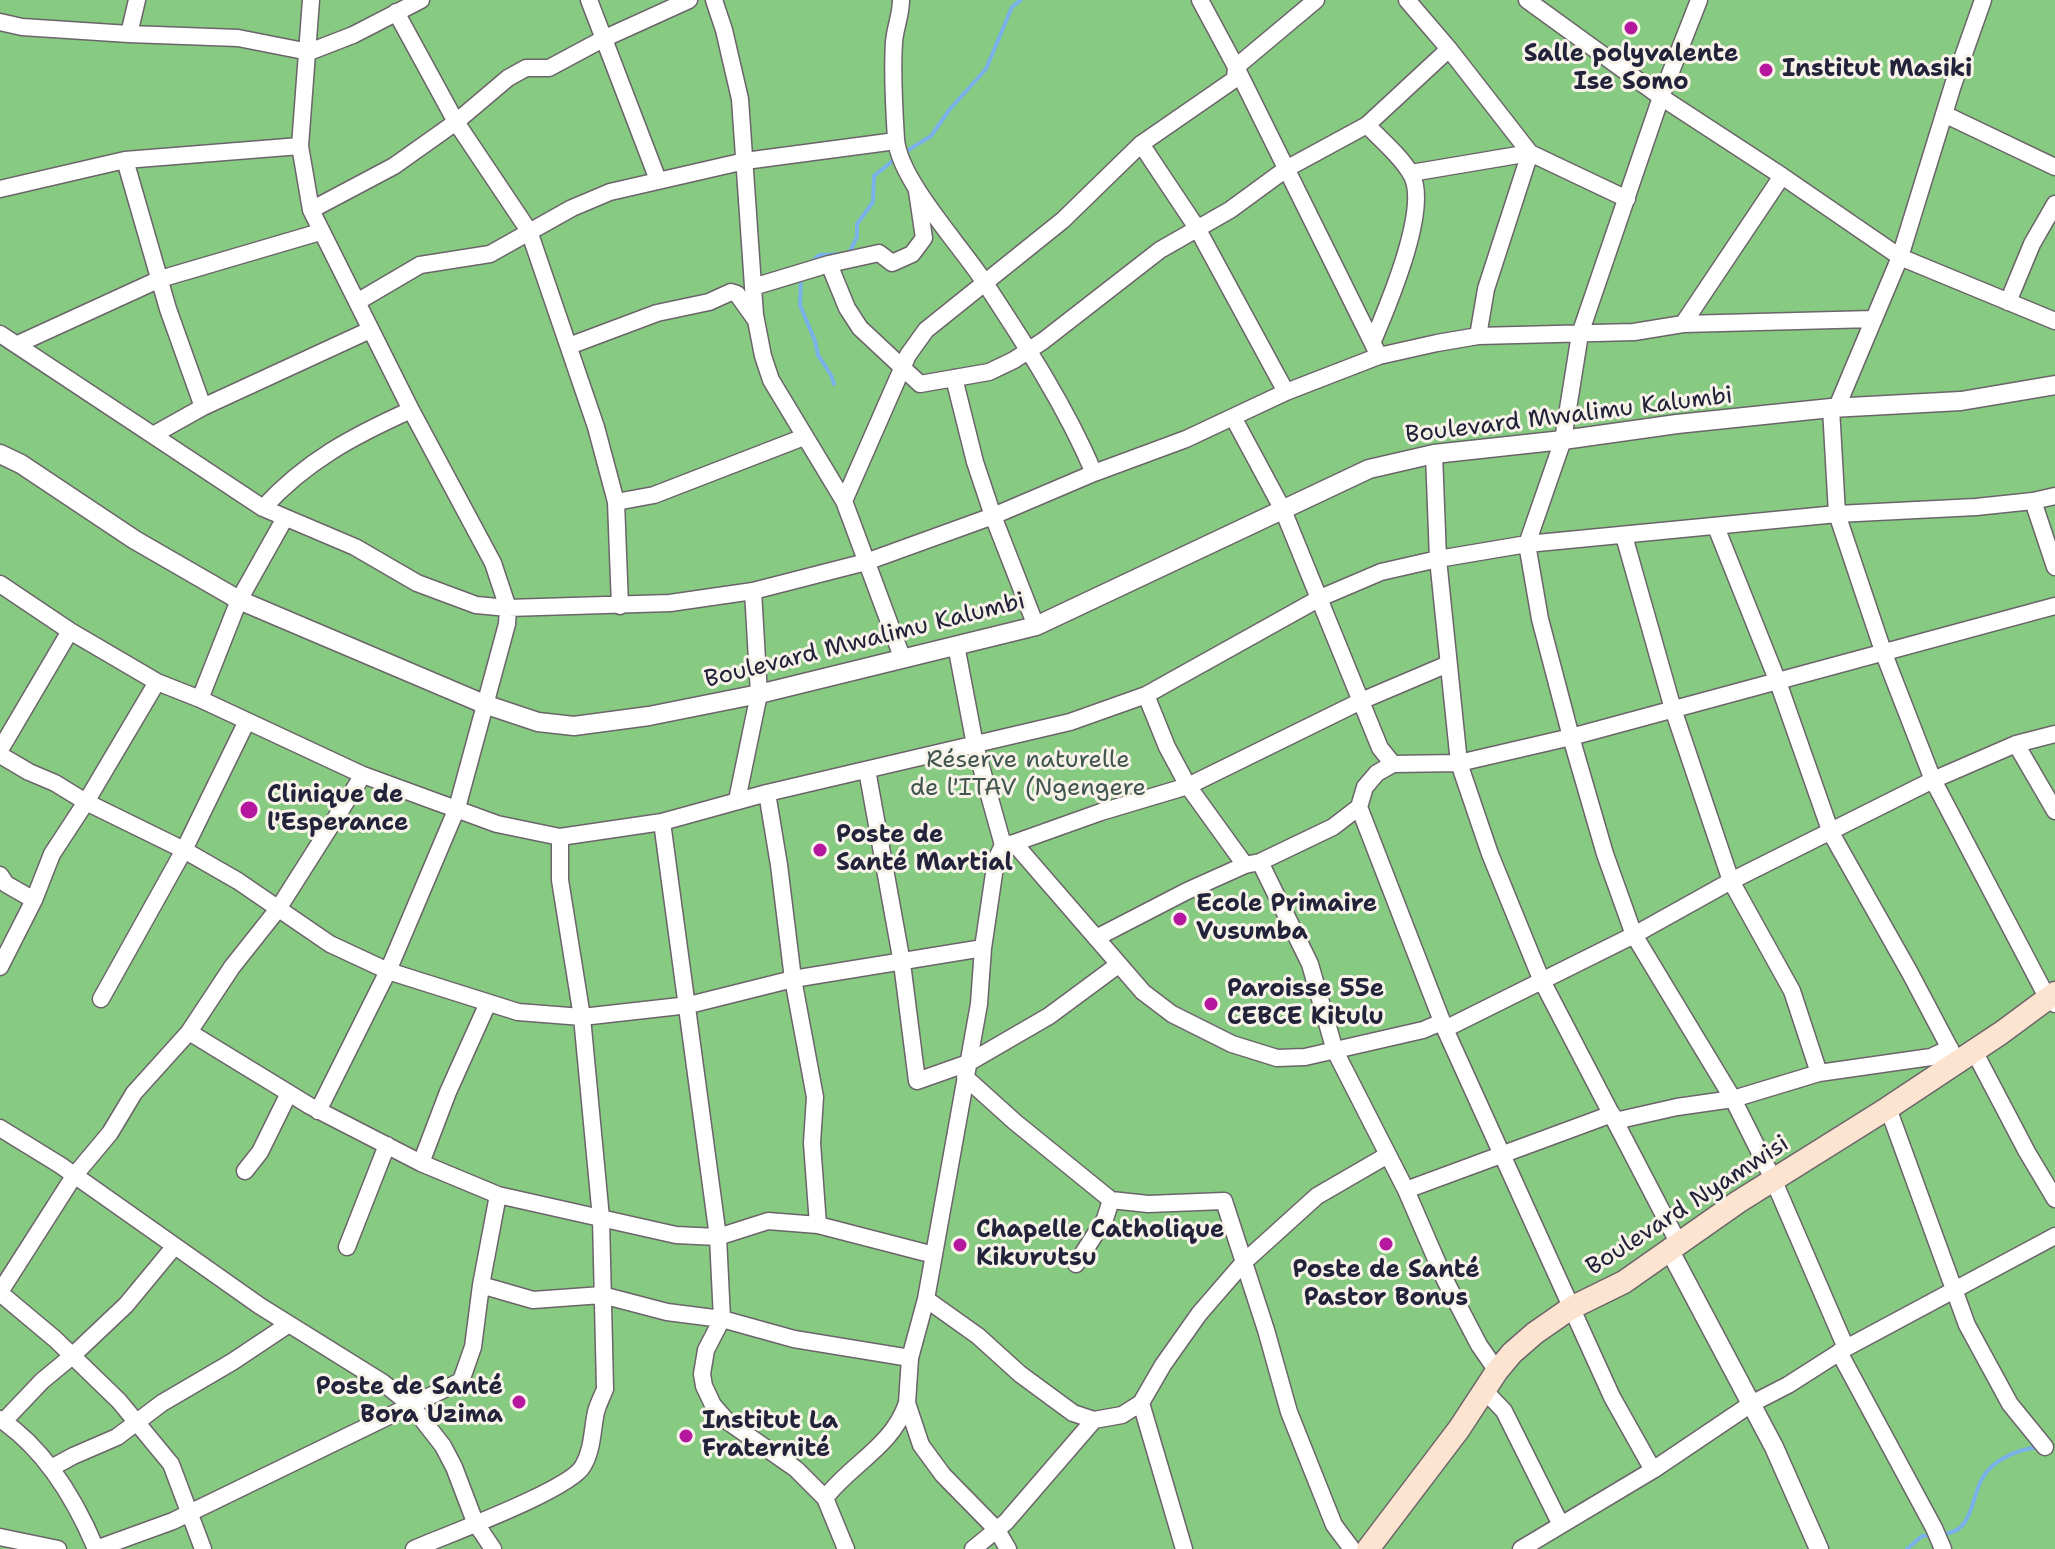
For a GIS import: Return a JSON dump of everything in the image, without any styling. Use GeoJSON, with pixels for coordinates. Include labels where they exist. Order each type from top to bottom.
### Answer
{"type":"FeatureCollection","features":[{"type":"Feature","properties":{"kind":"main road","name":"Boulevard Nyamwisi"},"geometry":{"type":"LineString","coordinates":[[1368,1549],[1459,1429],[1490,1380],[1524,1343],[1571,1308],[1624,1282],[1773,1179],[1888,1108],[1960,1054],[2053,999]]}},
{"type":"Feature","properties":{"kind":"street"},"geometry":{"type":"LineString","coordinates":[[129,34],[137,0]]}},
{"type":"Feature","properties":{"kind":"street"},"geometry":{"type":"LineString","coordinates":[[311,0],[300,146],[311,210],[411,410],[493,563],[508,608],[507,624],[457,808],[388,971],[318,1111]]}},
{"type":"Feature","properties":{"kind":"street"},"geometry":{"type":"LineString","coordinates":[[0,22],[22,27],[238,38],[309,52],[353,35],[421,0]]}},
{"type":"Feature","properties":{"kind":"street"},"geometry":{"type":"LineString","coordinates":[[589,0],[658,180]]}},
{"type":"Feature","properties":{"kind":"street"},"geometry":{"type":"LineString","coordinates":[[311,210],[394,166],[456,122],[508,78],[526,68],[549,68],[603,39],[689,0]]}},
{"type":"Feature","properties":{"kind":"street"},"geometry":{"type":"LineString","coordinates":[[714,0],[733,62],[740,99],[755,321],[771,380],[844,501],[902,657]]}},
{"type":"Feature","properties":{"kind":"street"},"geometry":{"type":"LineString","coordinates":[[901,0],[894,38],[896,141],[917,189],[984,281],[1058,396],[1094,473]]}},
{"type":"Feature","properties":{"kind":"street"},"geometry":{"type":"LineString","coordinates":[[1200,0],[1376,348]]}},
{"type":"Feature","properties":{"kind":"street"},"geometry":{"type":"LineString","coordinates":[[844,501],[908,355],[926,330],[1063,220],[1141,144],[1235,79],[1236,67],[1316,0]]}},
{"type":"Feature","properties":{"kind":"street"},"geometry":{"type":"LineString","coordinates":[[1407,0],[1530,153],[1627,199]]}},
{"type":"Feature","properties":{"kind":"street"},"geometry":{"type":"LineString","coordinates":[[1527,0],[1661,97],[1900,257],[2054,319]]}},
{"type":"Feature","properties":{"kind":"street"},"geometry":{"type":"LineString","coordinates":[[1699,0],[1661,97],[1580,334],[1563,440],[1527,544],[1540,619],[1571,737],[1605,854],[1634,935],[1733,1099],[1773,1179],[1843,1350],[1939,1540]]}},
{"type":"Feature","properties":{"kind":"street"},"geometry":{"type":"LineString","coordinates":[[1983,0],[1900,257],[1834,408],[1837,514],[1884,654],[1933,780],[2053,999]]}},
{"type":"Feature","properties":{"kind":"street"},"geometry":{"type":"LineString","coordinates":[[396,12],[456,122],[529,231],[596,427],[616,502],[620,606]]}},
{"type":"Feature","properties":{"kind":"street"},"geometry":{"type":"LineString","coordinates":[[829,264],[847,308],[860,328],[920,384],[989,372],[1027,351],[1160,250],[1230,210],[1286,169],[1367,125],[1449,49]]}},
{"type":"Feature","properties":{"kind":"street"},"geometry":{"type":"LineString","coordinates":[[1944,114],[2055,167]]}},
{"type":"Feature","properties":{"kind":"street"},"geometry":{"type":"LineString","coordinates":[[1367,125],[1411,173],[1417,188],[1412,235],[1376,348]]}},
{"type":"Feature","properties":{"kind":"street"},"geometry":{"type":"LineString","coordinates":[[357,302],[420,265],[490,254],[529,231],[610,192],[745,161],[896,141]]}},
{"type":"Feature","properties":{"kind":"street"},"geometry":{"type":"LineString","coordinates":[[1141,144],[1197,228],[1286,392]]}},
{"type":"Feature","properties":{"kind":"street"},"geometry":{"type":"LineString","coordinates":[[0,189],[125,160],[300,146]]}},
{"type":"Feature","properties":{"kind":"street"},"geometry":{"type":"LineString","coordinates":[[1411,173],[1530,153]]}},
{"type":"Feature","properties":{"kind":"street"},"geometry":{"type":"LineString","coordinates":[[1478,336],[1486,289],[1530,153]]}},
{"type":"Feature","properties":{"kind":"street"},"geometry":{"type":"LineString","coordinates":[[125,160],[160,279],[203,407]]}},
{"type":"Feature","properties":{"kind":"street"},"geometry":{"type":"LineString","coordinates":[[1683,324],[1782,176]]}},
{"type":"Feature","properties":{"kind":"street"},"geometry":{"type":"LineString","coordinates":[[753,287],[829,264],[879,253],[892,263],[912,254],[924,238],[917,189]]}},
{"type":"Feature","properties":{"kind":"street"},"geometry":{"type":"LineString","coordinates":[[2008,302],[2032,244],[2055,204]]}},
{"type":"Feature","properties":{"kind":"street"},"geometry":{"type":"LineString","coordinates":[[18,344],[160,279],[320,232]]}},
{"type":"Feature","properties":{"kind":"street"},"geometry":{"type":"LineString","coordinates":[[569,346],[657,313],[709,302],[731,292],[737,294],[755,321]]}},
{"type":"Feature","properties":{"kind":"street"},"geometry":{"type":"LineString","coordinates":[[0,334],[263,508],[355,547],[417,583],[476,605],[508,608],[670,603],[753,591],[866,562],[993,516],[1094,473],[1186,439],[1376,348],[1478,336],[1634,332],[1683,324],[1873,319]]}},
{"type":"Feature","properties":{"kind":"street"},"geometry":{"type":"LineString","coordinates":[[153,435],[203,407],[370,330]]}},
{"type":"Feature","properties":{"kind":"street"},"geometry":{"type":"LineString","coordinates":[[954,378],[975,462],[1036,626]]}},
{"type":"Feature","properties":{"kind":"street","name":"Boulevard Mwalimu Kalumbi"},"geometry":{"type":"LineString","coordinates":[[2,459],[239,600],[484,704],[538,722],[574,726],[649,716],[759,694],[1036,626],[1369,469],[1434,454],[1834,408],[1961,401],[2055,385]]}},
{"type":"Feature","properties":{"kind":"street"},"geometry":{"type":"LineString","coordinates":[[263,508],[320,458],[353,436],[411,410]]}},
{"type":"Feature","properties":{"kind":"street"},"geometry":{"type":"LineString","coordinates":[[1233,417],[1283,510],[1380,748],[1393,764]]}},
{"type":"Feature","properties":{"kind":"street"},"geometry":{"type":"LineString","coordinates":[[616,502],[654,495],[804,437]]}},
{"type":"Feature","properties":{"kind":"street"},"geometry":{"type":"LineString","coordinates":[[1434,454],[1438,559],[1459,763],[1490,854],[1541,979],[1613,1118],[1774,1447],[1819,1549]]}},
{"type":"Feature","properties":{"kind":"street"},"geometry":{"type":"LineString","coordinates":[[0,584],[70,631],[157,682],[363,775],[497,824],[560,837],[662,822],[737,800],[1070,722],[1146,695],[1320,598],[1381,572],[1527,544],[1837,514],[2033,501],[2055,496]]}},
{"type":"Feature","properties":{"kind":"street"},"geometry":{"type":"LineString","coordinates":[[2033,501],[2055,567]]}},
{"type":"Feature","properties":{"kind":"street"},"geometry":{"type":"LineString","coordinates":[[200,699],[239,600],[285,518]]}},
{"type":"Feature","properties":{"kind":"street"},"geometry":{"type":"LineString","coordinates":[[1716,527],[1778,682],[1831,833],[1960,1054],[2055,1199]]}},
{"type":"Feature","properties":{"kind":"street"},"geometry":{"type":"LineString","coordinates":[[1624,536],[1673,709],[1731,881],[1792,991],[1819,1073]]}},
{"type":"Feature","properties":{"kind":"street"},"geometry":{"type":"LineString","coordinates":[[737,800],[759,694],[753,591]]}},
{"type":"Feature","properties":{"kind":"street"},"geometry":{"type":"LineString","coordinates":[[1096,938],[1187,891],[1333,827],[1359,807],[1365,787],[1377,773],[1393,764],[1459,763],[1571,737],[2055,606]]}},
{"type":"Feature","properties":{"kind":"street"},"geometry":{"type":"LineString","coordinates":[[70,631],[0,753],[29,772],[184,850],[238,881],[330,944],[388,971],[518,1012],[582,1017],[689,1005],[793,979],[983,948]]}},
{"type":"Feature","properties":{"kind":"street"},"geometry":{"type":"LineString","coordinates":[[956,645],[975,745],[1008,844],[1143,992],[1172,1014],[1232,1044],[1277,1058],[1305,1057],[1443,1025],[1634,935],[1731,881],[1933,780],[2016,744],[2055,734]]}},
{"type":"Feature","properties":{"kind":"street"},"geometry":{"type":"LineString","coordinates":[[825,1498],[835,1485],[887,1440],[901,1421],[907,1403],[910,1358],[926,1299],[979,1004],[983,948],[996,860],[1008,844],[1188,786],[1361,701],[1448,664]]}},
{"type":"Feature","properties":{"kind":"street"},"geometry":{"type":"LineString","coordinates":[[0,967],[34,900],[52,854],[157,682]]}},
{"type":"Feature","properties":{"kind":"street"},"geometry":{"type":"LineString","coordinates":[[1146,695],[1167,747],[1188,786],[1252,863],[1310,964],[1335,1051],[1406,1190],[1504,1411],[1561,1525]]}},
{"type":"Feature","properties":{"kind":"street"},"geometry":{"type":"LineString","coordinates":[[101,999],[184,850],[247,721]]}},
{"type":"Feature","properties":{"kind":"street"},"geometry":{"type":"LineString","coordinates":[[2016,744],[2055,811]]}},
{"type":"Feature","properties":{"kind":"street"},"geometry":{"type":"LineString","coordinates":[[867,770],[902,963],[917,1081],[966,1070],[1049,1016],[1118,965]]}},
{"type":"Feature","properties":{"kind":"street"},"geometry":{"type":"LineString","coordinates":[[203,1549],[171,1464],[119,1401],[55,1339],[0,1292],[74,1176],[110,1133],[134,1093],[189,1032],[232,967],[278,909],[363,775]]}},
{"type":"Feature","properties":{"kind":"street"},"geometry":{"type":"LineString","coordinates":[[767,793],[793,979],[815,1097],[812,1143],[818,1225]]}},
{"type":"Feature","properties":{"kind":"street"},"geometry":{"type":"LineString","coordinates":[[1359,807],[1443,1025],[1612,1397],[1653,1470]]}},
{"type":"Feature","properties":{"kind":"street"},"geometry":{"type":"LineString","coordinates":[[662,822],[718,1237],[722,1319],[706,1350],[702,1374],[704,1386],[713,1405],[727,1421],[796,1469],[825,1498],[846,1549]]}},
{"type":"Feature","properties":{"kind":"street"},"geometry":{"type":"LineString","coordinates":[[414,1549],[535,1498],[564,1483],[582,1468],[591,1447],[596,1412],[605,1389],[601,1218],[582,1017],[560,880],[560,837]]}},
{"type":"Feature","properties":{"kind":"street"},"geometry":{"type":"LineString","coordinates":[[0,875],[6,884],[34,900]]}},
{"type":"Feature","properties":{"kind":"street"},"geometry":{"type":"LineString","coordinates":[[421,1163],[448,1092],[488,1003]]}},
{"type":"Feature","properties":{"kind":"street"},"geometry":{"type":"LineString","coordinates":[[189,1032],[318,1111],[421,1163],[498,1195],[676,1235],[718,1237],[768,1221],[818,1225],[934,1255]]}},
{"type":"Feature","properties":{"kind":"street"},"geometry":{"type":"LineString","coordinates":[[1406,1190],[1613,1118],[1733,1099],[1819,1073],[1960,1054]]}},
{"type":"Feature","properties":{"kind":"street"},"geometry":{"type":"LineString","coordinates":[[966,1070],[1015,1122],[1111,1200],[1148,1204],[1224,1201],[1289,1412],[1334,1525],[1352,1549]]}},
{"type":"Feature","properties":{"kind":"street"},"geometry":{"type":"LineString","coordinates":[[245,1171],[266,1141],[289,1093]]}},
{"type":"Feature","properties":{"kind":"street"},"geometry":{"type":"LineString","coordinates":[[1888,1108],[1967,1325],[2010,1404],[2045,1447]]}},
{"type":"Feature","properties":{"kind":"street"},"geometry":{"type":"LineString","coordinates":[[0,1128],[289,1324],[382,1382],[411,1405],[443,1446],[475,1522],[493,1549]]}},
{"type":"Feature","properties":{"kind":"street"},"geometry":{"type":"LineString","coordinates":[[347,1247],[387,1145]]}},
{"type":"Feature","properties":{"kind":"street"},"geometry":{"type":"LineString","coordinates":[[926,1299],[978,1336],[1020,1374],[1073,1413],[1094,1420],[1122,1415],[1141,1403],[1199,1314],[1244,1262],[1317,1196],[1386,1156]]}},
{"type":"Feature","properties":{"kind":"street"},"geometry":{"type":"LineString","coordinates":[[174,1247],[126,1305],[2,1420],[51,1468],[79,1510],[96,1549],[173,1521],[461,1381],[475,1336],[498,1195]]}},
{"type":"Feature","properties":{"kind":"street"},"geometry":{"type":"LineString","coordinates":[[1076,1264],[1105,1219],[1111,1200]]}},
{"type":"Feature","properties":{"kind":"street"},"geometry":{"type":"LineString","coordinates":[[1521,1549],[1653,1470],[1751,1404],[1843,1350],[2055,1236]]}},
{"type":"Feature","properties":{"kind":"street"},"geometry":{"type":"LineString","coordinates":[[481,1285],[533,1300],[602,1295],[667,1312],[722,1319],[794,1339],[910,1358]]}},
{"type":"Feature","properties":{"kind":"street"},"geometry":{"type":"LineString","coordinates":[[51,1468],[117,1437],[162,1403],[255,1348],[289,1324]]}},
{"type":"Feature","properties":{"kind":"street"},"geometry":{"type":"LineString","coordinates":[[907,1403],[921,1445],[935,1465],[997,1530],[1008,1549]]}},
{"type":"Feature","properties":{"kind":"street"},"geometry":{"type":"LineString","coordinates":[[1141,1403],[1184,1549]]}},
{"type":"Feature","properties":{"kind":"street"},"geometry":{"type":"LineString","coordinates":[[973,1549],[997,1530],[1094,1420]]}},
{"type":"Feature","properties":{"kind":"street"},"geometry":{"type":"LineString","coordinates":[[0,1537],[30,1546],[58,1549]]}},
{"type":"Feature","properties":{"kind":"green space","name":"Réserve naturelle de l'ITAV (Ngengere"},"geometry":{"type":"Polygon","coordinates":[[[0,0],[2055,0],[2055,1549],[0,1549],[0,0]]]}},
{"type":"Feature","properties":{"kind":"waterway"},"geometry":{"type":"LineString","coordinates":[[902,154],[931,136],[950,109],[986,69],[1012,7],[1021,0]]}},
{"type":"Feature","properties":{"kind":"waterway"},"geometry":{"type":"LineString","coordinates":[[849,253],[857,237],[857,224],[873,202],[874,176],[895,159]]}},
{"type":"Feature","properties":{"kind":"waterway"},"geometry":{"type":"LineString","coordinates":[[812,262],[819,255],[840,254]]}},
{"type":"Feature","properties":{"kind":"waterway"},"geometry":{"type":"LineString","coordinates":[[801,278],[800,305],[818,355],[834,384]]}},
{"type":"Feature","properties":{"kind":"waterway"},"geometry":{"type":"LineString","coordinates":[[1941,1534],[1952,1532],[1965,1522],[1983,1477],[1994,1465],[2015,1453],[2039,1447]]}},
{"type":"Feature","properties":{"kind":"waterway"},"geometry":{"type":"LineString","coordinates":[[1907,1549],[1922,1536],[1932,1535]]}},
{"type":"Feature","properties":{"kind":"place","name":"Salle polyvalente Ise Somo"},"geometry":{"type":"Point","coordinates":[1631,28]}},
{"type":"Feature","properties":{"kind":"place","name":"Institut Masiki"},"geometry":{"type":"Point","coordinates":[1766,70]}},
{"type":"Feature","properties":{"kind":"place","name":"Clinique de l'Esperance"},"geometry":{"type":"Point","coordinates":[249,810]}},
{"type":"Feature","properties":{"kind":"place","name":"Poste de Santé Martial"},"geometry":{"type":"Point","coordinates":[820,850]}},
{"type":"Feature","properties":{"kind":"place","name":"Ecole Primaire Vusumba"},"geometry":{"type":"Point","coordinates":[1180,919]}},
{"type":"Feature","properties":{"kind":"place","name":"Paroisse 55e CEBCE Kitulu"},"geometry":{"type":"Point","coordinates":[1211,1004]}},
{"type":"Feature","properties":{"kind":"place","name":"Poste de Santé Pastor Bonus"},"geometry":{"type":"Point","coordinates":[1386,1244]}},
{"type":"Feature","properties":{"kind":"place","name":"Chapelle Catholique Kikurutsu"},"geometry":{"type":"Point","coordinates":[960,1245]}},
{"type":"Feature","properties":{"kind":"place","name":"Poste de Santé Bora Uzima"},"geometry":{"type":"Point","coordinates":[519,1402]}},
{"type":"Feature","properties":{"kind":"place","name":"Institut La Fraternité"},"geometry":{"type":"Point","coordinates":[686,1436]}}]}
